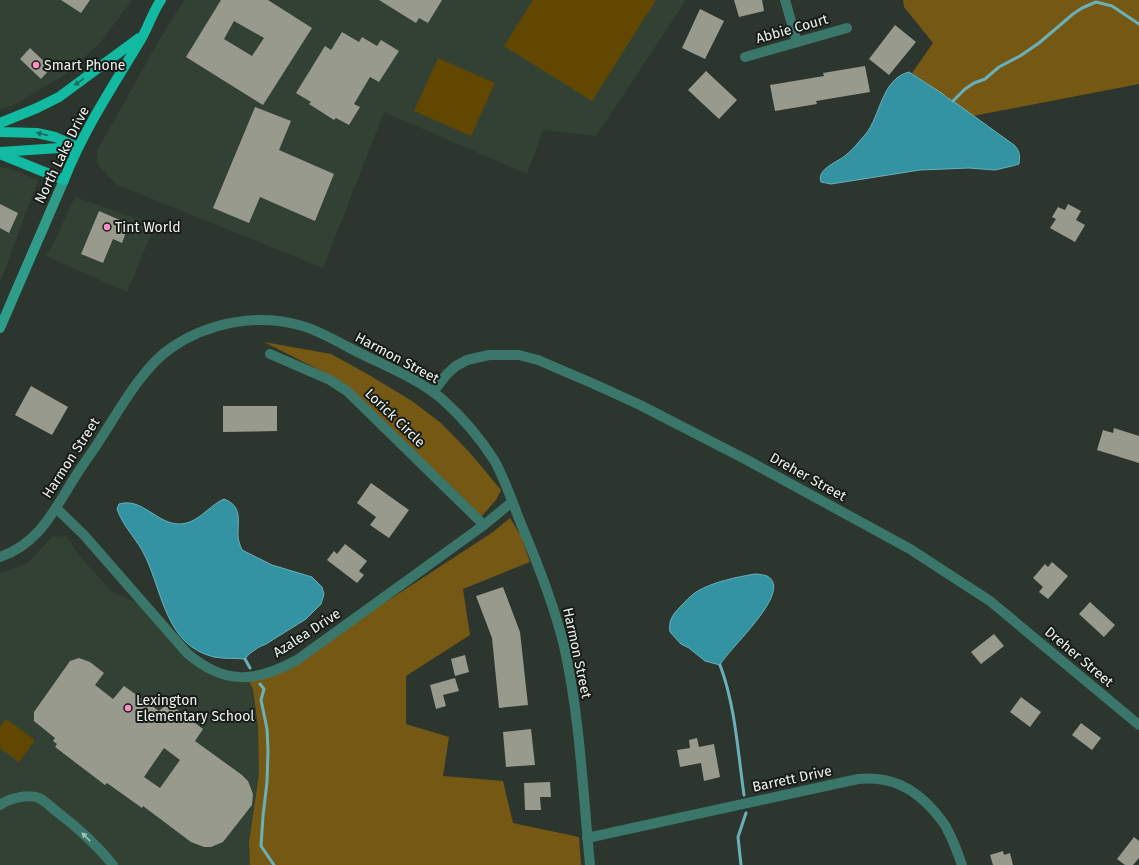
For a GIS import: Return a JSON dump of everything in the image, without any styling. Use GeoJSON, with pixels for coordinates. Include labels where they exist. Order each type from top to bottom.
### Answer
{"type":"FeatureCollection","features":[{"type":"Feature","properties":{"kind":"main road","name":"North Lake Drive"},"geometry":{"type":"LineString","coordinates":[[0,328],[78,147],[94,117],[144,34],[161,0]]}},
{"type":"Feature","properties":{"kind":"main road"},"geometry":{"type":"LineString","coordinates":[[0,123],[59,97],[144,34]]}},
{"type":"Feature","properties":{"kind":"main road"},"geometry":{"type":"LineString","coordinates":[[0,132],[37,133],[55,137],[78,147]]}},
{"type":"Feature","properties":{"kind":"main road"},"geometry":{"type":"LineString","coordinates":[[0,153],[78,147]]}},
{"type":"Feature","properties":{"kind":"main road"},"geometry":{"type":"LineString","coordinates":[[0,153],[64,180]]}},
{"type":"Feature","properties":{"kind":"street"},"geometry":{"type":"LineString","coordinates":[[785,0],[797,42]]}},
{"type":"Feature","properties":{"kind":"street","name":"Abbie Court"},"geometry":{"type":"LineString","coordinates":[[745,57],[847,28]]}},
{"type":"Feature","properties":{"kind":"street","name":"Harmon Street"},"geometry":{"type":"LineString","coordinates":[[0,557],[22,547],[37,534],[56,508],[116,414],[155,362],[167,350],[185,338],[202,330],[223,324],[243,321],[281,322],[300,325],[334,340],[404,376],[433,392],[444,401],[475,433],[495,462],[553,606],[563,643],[575,708],[590,865]]}},
{"type":"Feature","properties":{"kind":"street","name":"Lorick Circle"},"geometry":{"type":"LineString","coordinates":[[270,354],[330,380],[347,391],[484,525]]}},
{"type":"Feature","properties":{"kind":"street","name":"Dreher Street"},"geometry":{"type":"LineString","coordinates":[[433,392],[447,374],[456,366],[467,360],[489,355],[519,355],[538,360],[640,405],[747,460],[917,554],[990,602],[1139,725]]}},
{"type":"Feature","properties":{"kind":"street","name":"Azalea Drive"},"geometry":{"type":"LineString","coordinates":[[56,508],[84,535],[187,653],[205,668],[214,672],[235,677],[257,676],[278,669],[297,660],[484,525],[512,502]]}},
{"type":"Feature","properties":{"kind":"street","name":"Barrett Drive"},"geometry":{"type":"LineString","coordinates":[[587,838],[858,778],[878,778],[898,783],[915,793],[930,807],[948,830],[960,864]]}},
{"type":"Feature","properties":{"kind":"street"},"geometry":{"type":"LineString","coordinates":[[0,805],[18,798],[39,798],[80,829],[113,865]]}},
{"type":"Feature","properties":{"kind":"shaded area"},"geometry":{"type":"Polygon","coordinates":[[[0,0],[132,0],[99,44],[66,74],[14,105],[0,109],[0,0]]]}},
{"type":"Feature","properties":{"kind":"shaded area"},"geometry":{"type":"Polygon","coordinates":[[[184,0],[686,0],[596,136],[543,130],[527,174],[384,112],[323,268],[118,185],[98,165],[97,151],[158,42],[184,0]]]}},
{"type":"Feature","properties":{"kind":"shaded area"},"geometry":{"type":"Polygon","coordinates":[[[533,0],[656,0],[592,101],[504,46],[533,0]]]}},
{"type":"Feature","properties":{"kind":"shaded area"},"geometry":{"type":"Polygon","coordinates":[[[903,0],[1139,0],[1139,84],[973,116],[912,73],[933,43],[904,7],[903,0]]]}},
{"type":"Feature","properties":{"kind":"shaded area"},"geometry":{"type":"Polygon","coordinates":[[[438,58],[495,83],[471,136],[414,111],[438,58]]]}},
{"type":"Feature","properties":{"kind":"shaded area"},"geometry":{"type":"Polygon","coordinates":[[[0,167],[16,171],[38,180],[0,283],[0,167]]]}},
{"type":"Feature","properties":{"kind":"shaded area"},"geometry":{"type":"Polygon","coordinates":[[[75,197],[155,225],[127,292],[46,256],[75,197]]]}},
{"type":"Feature","properties":{"kind":"shaded area"},"geometry":{"type":"Polygon","coordinates":[[[264,342],[331,354],[412,401],[441,423],[471,454],[501,490],[496,500],[481,517],[335,378],[264,342]]]}},
{"type":"Feature","properties":{"kind":"shaded area"},"geometry":{"type":"Polygon","coordinates":[[[510,518],[521,536],[530,562],[463,589],[470,635],[406,676],[406,724],[449,737],[443,776],[503,781],[513,823],[579,837],[581,865],[250,865],[249,842],[259,774],[258,727],[253,689],[247,677],[297,660],[493,532],[510,518]]]}},
{"type":"Feature","properties":{"kind":"shaded area","name":"Lexington Elementary School"},"geometry":{"type":"Polygon","coordinates":[[[66,536],[83,560],[112,592],[145,606],[197,662],[247,677],[253,689],[258,727],[259,774],[249,842],[250,865],[0,865],[0,573],[28,563],[52,537],[66,536]]]}},
{"type":"Feature","properties":{"kind":"shaded area"},"geometry":{"type":"Polygon","coordinates":[[[6,719],[35,740],[19,762],[0,748],[0,727],[6,719]]]}},
{"type":"Feature","properties":{"kind":"water"},"geometry":{"type":"Polygon","coordinates":[[[909,72],[943,94],[1014,145],[1019,153],[1019,164],[995,170],[969,168],[920,170],[831,184],[821,182],[820,177],[822,173],[829,166],[849,153],[865,135],[875,118],[882,99],[893,82],[900,76],[909,72]]]}},
{"type":"Feature","properties":{"kind":"water"},"geometry":{"type":"Polygon","coordinates":[[[224,499],[234,505],[238,514],[238,539],[242,550],[272,565],[312,577],[322,587],[324,594],[321,604],[306,619],[259,647],[245,659],[214,657],[198,651],[186,642],[176,631],[163,603],[146,558],[123,522],[117,509],[119,504],[135,504],[164,520],[179,524],[192,521],[224,499]]]}},
{"type":"Feature","properties":{"kind":"water"},"geometry":{"type":"Polygon","coordinates":[[[755,574],[767,576],[773,584],[772,594],[766,607],[757,620],[725,657],[720,665],[705,661],[689,648],[681,644],[670,632],[670,621],[673,615],[696,592],[702,588],[733,578],[755,574]]]}},
{"type":"Feature","properties":{"kind":"building"},"geometry":{"type":"Polygon","coordinates":[[[61,0],[90,0],[81,13],[61,0]]]}},
{"type":"Feature","properties":{"kind":"building"},"geometry":{"type":"Polygon","coordinates":[[[221,0],[268,0],[312,28],[263,105],[186,57],[221,0]],[[234,21],[224,39],[252,56],[264,38],[234,21]]]}},
{"type":"Feature","properties":{"kind":"building"},"geometry":{"type":"Polygon","coordinates":[[[379,0],[442,0],[428,23],[419,18],[416,23],[379,0]]]}},
{"type":"Feature","properties":{"kind":"building"},"geometry":{"type":"Polygon","coordinates":[[[734,0],[762,0],[764,11],[739,17],[734,0]]]}},
{"type":"Feature","properties":{"kind":"building"},"geometry":{"type":"Polygon","coordinates":[[[700,9],[724,21],[705,59],[682,48],[700,9]]]}},
{"type":"Feature","properties":{"kind":"building"},"geometry":{"type":"Polygon","coordinates":[[[895,25],[916,42],[889,75],[869,59],[895,25]]]}},
{"type":"Feature","properties":{"kind":"building"},"geometry":{"type":"Polygon","coordinates":[[[342,32],[359,42],[362,37],[377,46],[381,40],[399,51],[379,82],[370,77],[354,104],[360,107],[349,125],[336,118],[334,120],[309,104],[311,102],[296,93],[325,46],[331,50],[342,32]]]}},
{"type":"Feature","properties":{"kind":"building"},"geometry":{"type":"Polygon","coordinates":[[[30,48],[51,68],[41,79],[20,59],[30,48]]]}},
{"type":"Feature","properties":{"kind":"building"},"geometry":{"type":"Polygon","coordinates":[[[865,66],[870,92],[816,101],[817,104],[775,111],[770,85],[824,76],[823,73],[865,66]]]}},
{"type":"Feature","properties":{"kind":"building"},"geometry":{"type":"Polygon","coordinates":[[[706,71],[737,100],[719,119],[688,90],[706,71]]]}},
{"type":"Feature","properties":{"kind":"building"},"geometry":{"type":"Polygon","coordinates":[[[255,107],[291,121],[279,150],[334,174],[315,221],[260,197],[249,223],[213,208],[255,107]]]}},
{"type":"Feature","properties":{"kind":"building"},"geometry":{"type":"Polygon","coordinates":[[[0,204],[18,213],[9,233],[0,228],[0,204]]]}},
{"type":"Feature","properties":{"kind":"building"},"geometry":{"type":"Polygon","coordinates":[[[1068,204],[1081,211],[1076,220],[1085,225],[1075,242],[1050,228],[1056,219],[1052,217],[1058,207],[1065,210],[1068,204]]]}},
{"type":"Feature","properties":{"kind":"building"},"geometry":{"type":"Polygon","coordinates":[[[99,211],[129,224],[122,243],[113,239],[103,263],[81,254],[99,211]]]}},
{"type":"Feature","properties":{"kind":"building"},"geometry":{"type":"Polygon","coordinates":[[[31,386],[68,407],[52,435],[15,415],[31,386]]]}},
{"type":"Feature","properties":{"kind":"building"},"geometry":{"type":"Polygon","coordinates":[[[223,406],[277,406],[277,431],[223,432],[223,406]]]}},
{"type":"Feature","properties":{"kind":"building"},"geometry":{"type":"Polygon","coordinates":[[[1114,428],[1139,436],[1139,463],[1097,450],[1103,430],[1113,433],[1114,428]]]}},
{"type":"Feature","properties":{"kind":"building"},"geometry":{"type":"Polygon","coordinates":[[[371,483],[409,510],[389,538],[370,525],[376,517],[357,503],[371,483]]]}},
{"type":"Feature","properties":{"kind":"building"},"geometry":{"type":"Polygon","coordinates":[[[345,544],[367,561],[359,571],[364,575],[357,583],[327,560],[334,551],[337,554],[345,544]]]}},
{"type":"Feature","properties":{"kind":"building"},"geometry":{"type":"Polygon","coordinates":[[[1052,562],[1068,576],[1048,599],[1039,592],[1043,587],[1033,578],[1045,564],[1048,567],[1052,562]]]}},
{"type":"Feature","properties":{"kind":"building"},"geometry":{"type":"Polygon","coordinates":[[[503,587],[520,632],[528,705],[499,708],[492,638],[476,596],[503,587]]]}},
{"type":"Feature","properties":{"kind":"building"},"geometry":{"type":"Polygon","coordinates":[[[1090,602],[1115,625],[1104,637],[1079,614],[1090,602]]]}},
{"type":"Feature","properties":{"kind":"building"},"geometry":{"type":"Polygon","coordinates":[[[994,634],[1004,646],[981,664],[971,652],[994,634]]]}},
{"type":"Feature","properties":{"kind":"building"},"geometry":{"type":"Polygon","coordinates":[[[465,655],[469,672],[455,676],[451,659],[465,655]]]}},
{"type":"Feature","properties":{"kind":"building"},"geometry":{"type":"Polygon","coordinates":[[[79,658],[90,662],[104,673],[95,685],[113,699],[124,686],[159,711],[166,705],[171,705],[203,729],[195,741],[248,781],[253,794],[252,805],[223,842],[211,847],[204,847],[191,842],[143,806],[142,808],[107,783],[105,785],[55,747],[57,744],[53,741],[55,738],[34,721],[34,712],[70,661],[79,658]],[[164,748],[144,777],[160,788],[180,760],[164,748]]]}},
{"type":"Feature","properties":{"kind":"building"},"geometry":{"type":"Polygon","coordinates":[[[455,678],[459,691],[443,695],[446,706],[436,709],[430,685],[455,678]]]}},
{"type":"Feature","properties":{"kind":"building"},"geometry":{"type":"Polygon","coordinates":[[[1021,697],[1041,712],[1030,727],[1010,712],[1021,697]]]}},
{"type":"Feature","properties":{"kind":"building"},"geometry":{"type":"Polygon","coordinates":[[[1081,723],[1101,738],[1092,750],[1072,735],[1081,723]]]}},
{"type":"Feature","properties":{"kind":"building"},"geometry":{"type":"Polygon","coordinates":[[[531,729],[535,765],[506,767],[503,732],[531,729]]]}},
{"type":"Feature","properties":{"kind":"building"},"geometry":{"type":"Polygon","coordinates":[[[697,738],[699,747],[714,744],[720,777],[704,781],[701,763],[680,767],[677,750],[690,748],[689,740],[697,738]]]}},
{"type":"Feature","properties":{"kind":"building"},"geometry":{"type":"Polygon","coordinates":[[[550,782],[551,797],[540,797],[541,810],[525,810],[524,783],[550,782]]]}},
{"type":"Feature","properties":{"kind":"building"},"geometry":{"type":"Polygon","coordinates":[[[1134,837],[1139,841],[1139,858],[1133,865],[1125,865],[1117,859],[1134,837]]]}},
{"type":"Feature","properties":{"kind":"building"},"geometry":{"type":"Polygon","coordinates":[[[1003,851],[1004,855],[1010,853],[1013,865],[993,865],[990,855],[1003,851]]]}},
{"type":"Feature","properties":{"kind":"waterway"},"geometry":{"type":"LineString","coordinates":[[953,101],[965,89],[974,83],[985,79],[999,67],[1020,56],[1039,43],[1073,14],[1096,2],[1112,6],[1139,24]]}},
{"type":"Feature","properties":{"kind":"waterway"},"geometry":{"type":"LineString","coordinates":[[245,659],[250,668]]}},
{"type":"Feature","properties":{"kind":"waterway"},"geometry":{"type":"LineString","coordinates":[[720,665],[733,712],[744,795]]}},
{"type":"Feature","properties":{"kind":"waterway"},"geometry":{"type":"LineString","coordinates":[[260,684],[264,689],[261,700],[267,729],[268,750],[267,782],[261,846],[274,865]]}},
{"type":"Feature","properties":{"kind":"waterway"},"geometry":{"type":"LineString","coordinates":[[741,865],[738,837],[746,813]]}},
{"type":"Feature","properties":{"kind":"place","name":"Smart Phone"},"geometry":{"type":"Point","coordinates":[36,65]}},
{"type":"Feature","properties":{"kind":"place","name":"Tint World"},"geometry":{"type":"Point","coordinates":[107,227]}},
{"type":"Feature","properties":{"kind":"place","name":"Lexington Elementary School"},"geometry":{"type":"Point","coordinates":[128,708]}}]}
